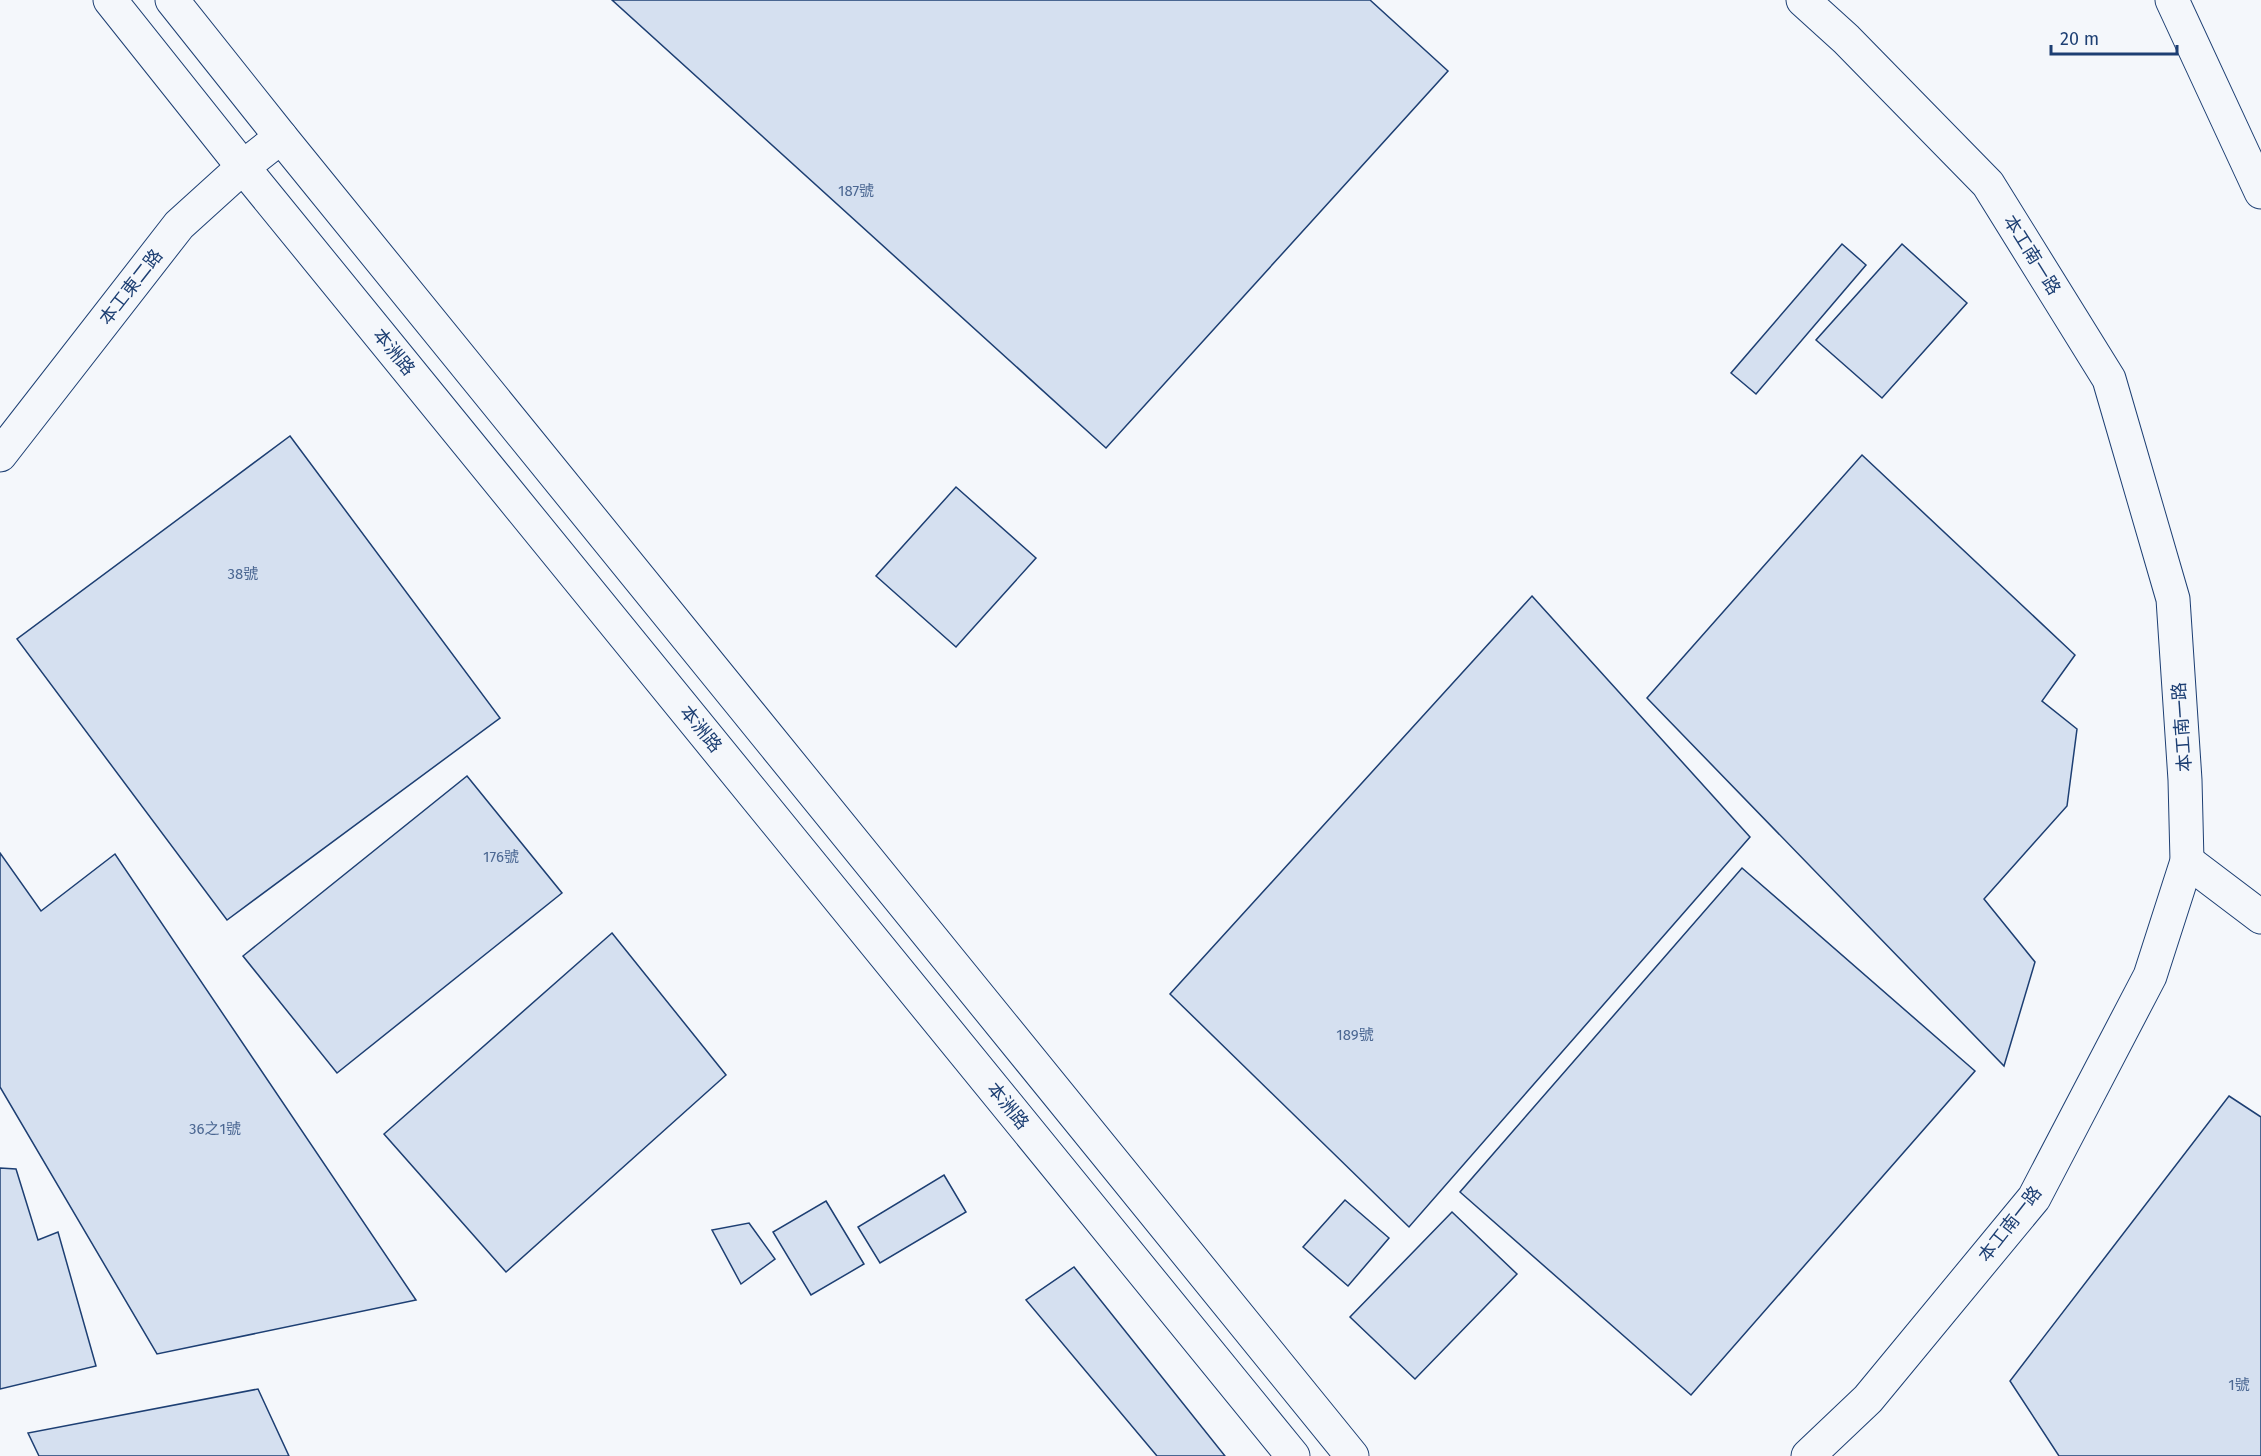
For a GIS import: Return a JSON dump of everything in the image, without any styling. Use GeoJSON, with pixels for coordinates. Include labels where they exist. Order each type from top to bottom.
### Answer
{"type":"FeatureCollection","features":[{"type":"Feature","properties":{"kind":"main road","name":"本洲路"},"geometry":{"type":"LineString","coordinates":[[110,0],[243,167],[1293,1456]]}},
{"type":"Feature","properties":{"kind":"main road"},"geometry":{"type":"LineString","coordinates":[[172,0],[1352,1456]]}},
{"type":"Feature","properties":{"kind":"main road","name":"本工南一路"},"geometry":{"type":"LineString","coordinates":[[1803,0],[1846,39],[1988,184],[2109,379],[2174,599],[2185,780],[2187,861],[2150,976],[2034,1198],[1868,1399],[1808,1456]]}},
{"type":"Feature","properties":{"kind":"main road"},"geometry":{"type":"LineString","coordinates":[[2172,0],[2261,192]]}},
{"type":"Feature","properties":{"kind":"main road","name":"本工東二路"},"geometry":{"type":"LineString","coordinates":[[0,455],[179,225],[243,167],[281,137]]}},
{"type":"Feature","properties":{"kind":"main road"},"geometry":{"type":"LineString","coordinates":[[2187,861],[2261,917]]}},
{"type":"Feature","properties":{"kind":"building"},"geometry":{"type":"Polygon","coordinates":[[[612,0],[1370,0],[1448,71],[1106,448],[612,0]]]}},
{"type":"Feature","properties":{"kind":"building"},"geometry":{"type":"Polygon","coordinates":[[[1842,244],[1866,265],[1756,394],[1731,373],[1842,244]]]}},
{"type":"Feature","properties":{"kind":"building"},"geometry":{"type":"Polygon","coordinates":[[[1902,244],[1967,303],[1882,398],[1816,340],[1902,244]]]}},
{"type":"Feature","properties":{"kind":"building"},"geometry":{"type":"Polygon","coordinates":[[[290,436],[500,718],[227,920],[17,639],[290,436]]]}},
{"type":"Feature","properties":{"kind":"building"},"geometry":{"type":"Polygon","coordinates":[[[1862,455],[2075,655],[2042,701],[2077,729],[2067,806],[1984,899],[2035,962],[2004,1066],[1647,698],[1862,455]]]}},
{"type":"Feature","properties":{"kind":"building"},"geometry":{"type":"Polygon","coordinates":[[[956,487],[1036,558],[956,647],[876,576],[956,487]]]}},
{"type":"Feature","properties":{"kind":"building"},"geometry":{"type":"Polygon","coordinates":[[[1532,596],[1750,837],[1409,1227],[1170,994],[1532,596]]]}},
{"type":"Feature","properties":{"kind":"building"},"geometry":{"type":"Polygon","coordinates":[[[467,776],[562,893],[337,1073],[243,956],[467,776]]]}},
{"type":"Feature","properties":{"kind":"building"},"geometry":{"type":"Polygon","coordinates":[[[0,853],[41,911],[115,854],[416,1300],[157,1354],[0,1087],[0,853]]]}},
{"type":"Feature","properties":{"kind":"building"},"geometry":{"type":"Polygon","coordinates":[[[1742,868],[1975,1071],[1691,1395],[1460,1192],[1742,868]]]}},
{"type":"Feature","properties":{"kind":"building"},"geometry":{"type":"Polygon","coordinates":[[[612,933],[726,1075],[506,1272],[384,1134],[612,933]]]}},
{"type":"Feature","properties":{"kind":"building"},"geometry":{"type":"Polygon","coordinates":[[[2229,1096],[2261,1117],[2261,1456],[2059,1456],[2010,1381],[2229,1096]]]}},
{"type":"Feature","properties":{"kind":"building"},"geometry":{"type":"Polygon","coordinates":[[[0,1168],[16,1169],[38,1240],[58,1232],[96,1366],[0,1389],[0,1168]]]}},
{"type":"Feature","properties":{"kind":"building"},"geometry":{"type":"Polygon","coordinates":[[[944,1175],[966,1212],[880,1263],[858,1227],[944,1175]]]}},
{"type":"Feature","properties":{"kind":"building"},"geometry":{"type":"Polygon","coordinates":[[[1345,1200],[1389,1238],[1348,1286],[1303,1247],[1345,1200]]]}},
{"type":"Feature","properties":{"kind":"building"},"geometry":{"type":"Polygon","coordinates":[[[826,1201],[864,1264],[811,1295],[773,1232],[826,1201]]]}},
{"type":"Feature","properties":{"kind":"building"},"geometry":{"type":"Polygon","coordinates":[[[1452,1212],[1517,1274],[1415,1379],[1350,1317],[1452,1212]]]}},
{"type":"Feature","properties":{"kind":"building"},"geometry":{"type":"Polygon","coordinates":[[[749,1223],[775,1259],[741,1284],[712,1230],[749,1223]]]}},
{"type":"Feature","properties":{"kind":"building"},"geometry":{"type":"Polygon","coordinates":[[[1074,1267],[1225,1456],[1157,1456],[1026,1300],[1074,1267]]]}},
{"type":"Feature","properties":{"kind":"building"},"geometry":{"type":"Polygon","coordinates":[[[258,1389],[289,1456],[39,1456],[28,1433],[258,1389]]]}}]}
